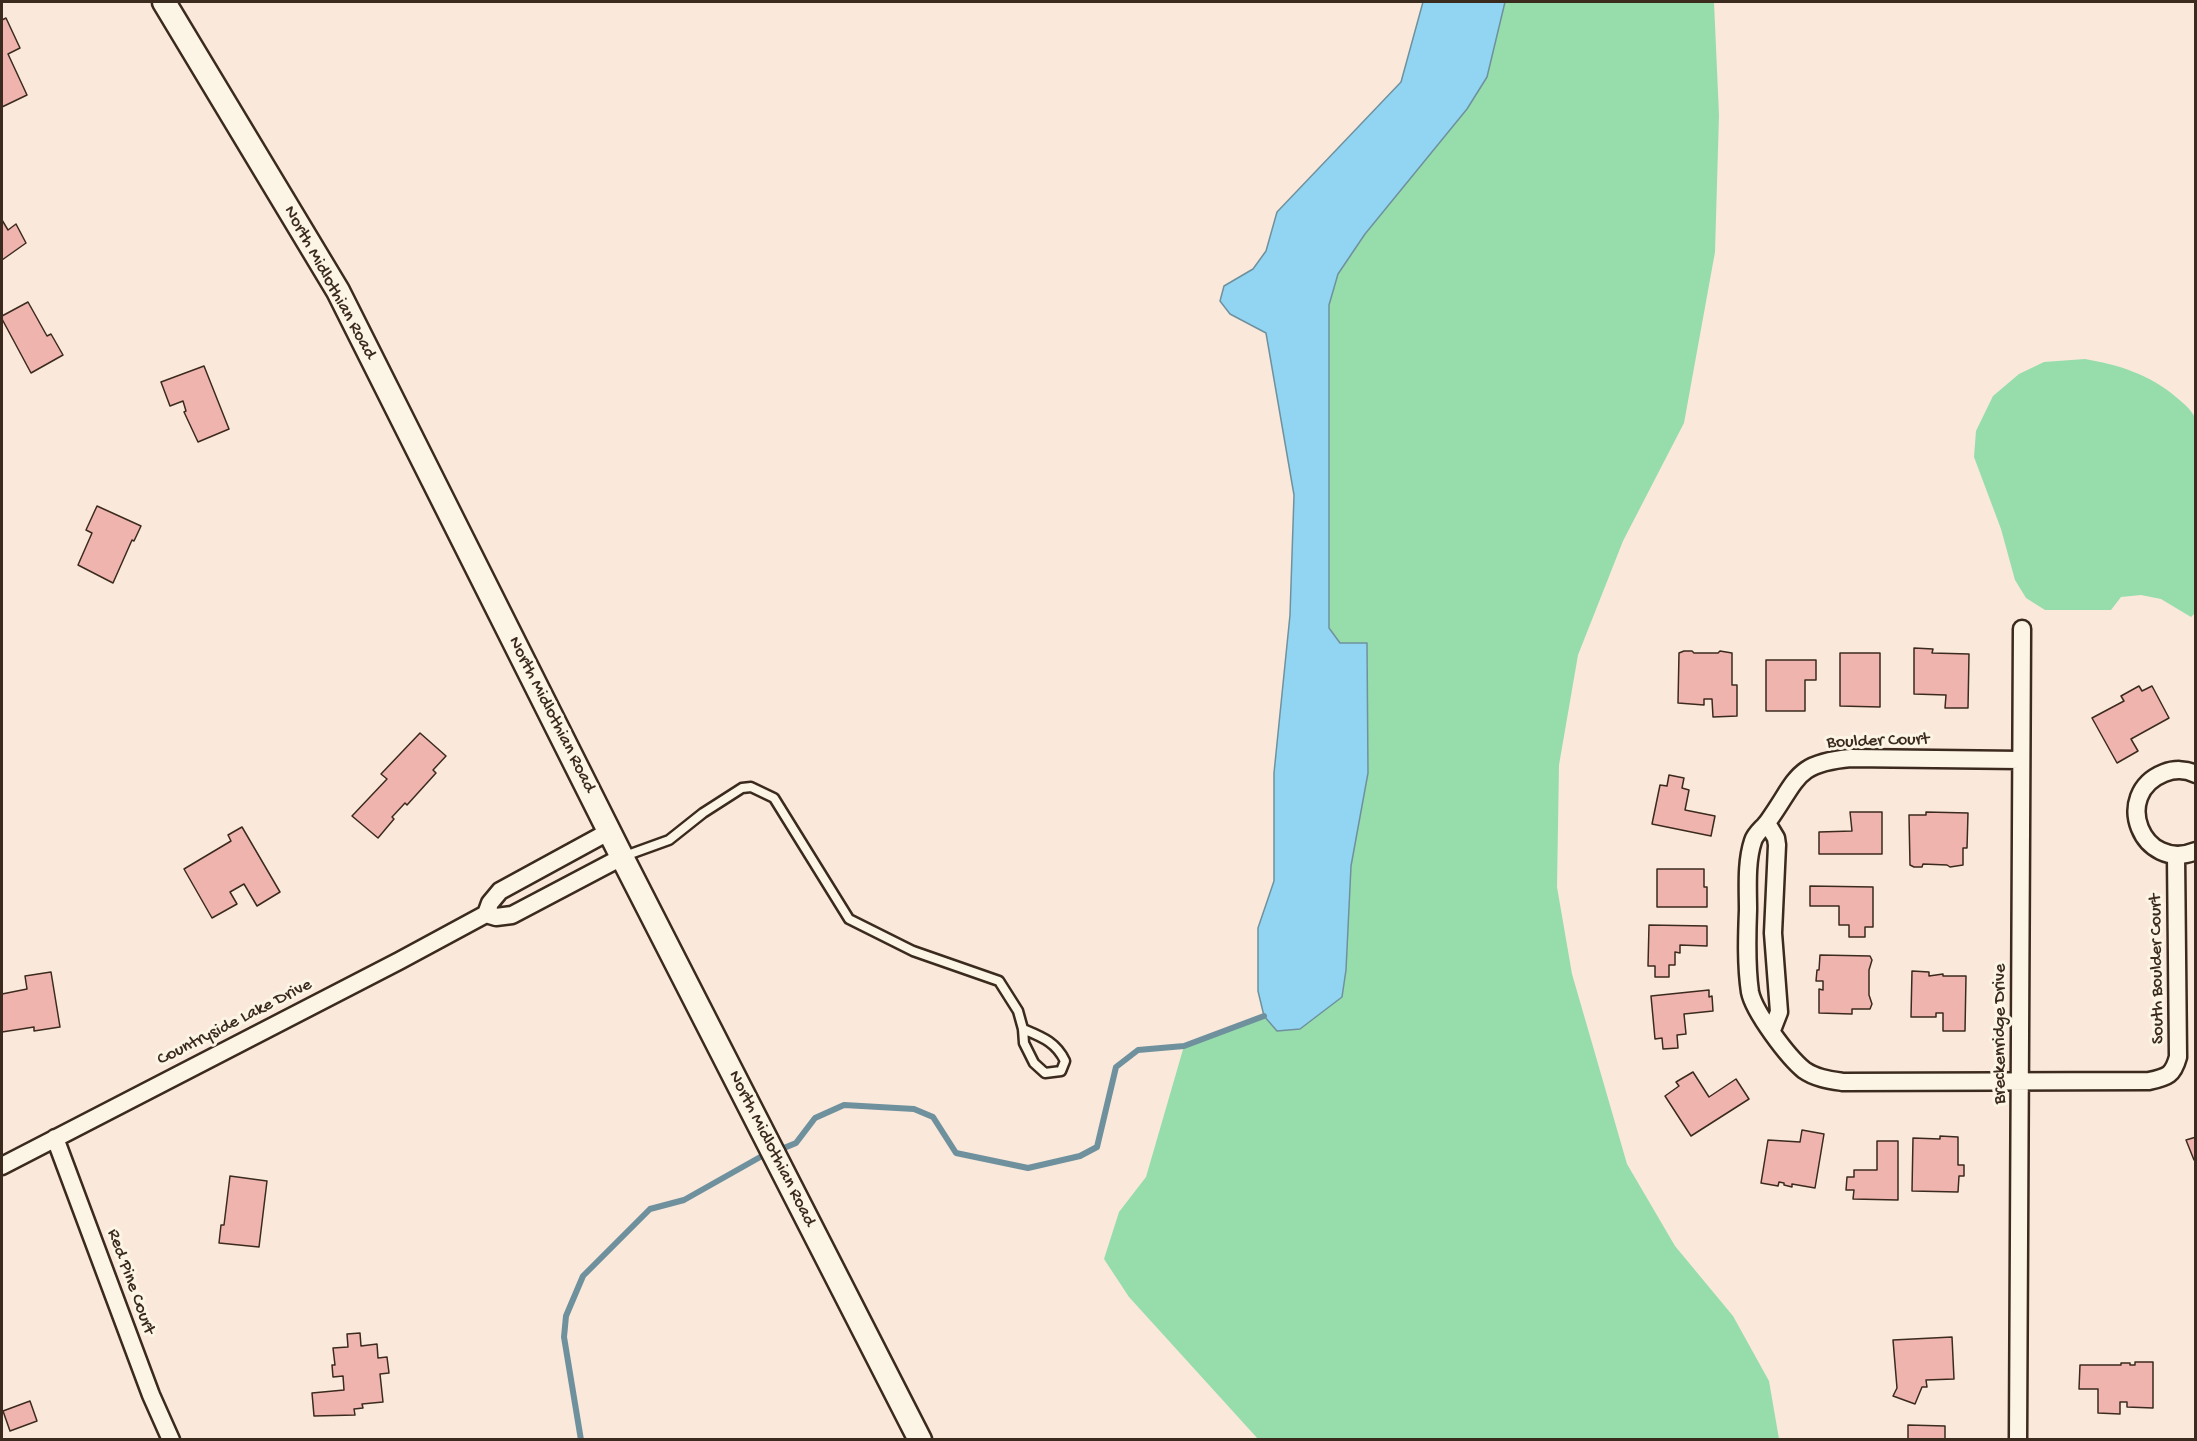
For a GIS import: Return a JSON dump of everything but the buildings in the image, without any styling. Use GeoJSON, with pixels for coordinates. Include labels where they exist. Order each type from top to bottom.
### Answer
{"type":"FeatureCollection","features":[{"type":"Feature","properties":{"kind":"main road","name":"North Midlothian Road"},"geometry":{"type":"LineString","coordinates":[[164,2],[338,291],[622,857],[920,1440]]}},
{"type":"Feature","properties":{"kind":"street","name":"Breckenridge Drive"},"geometry":{"type":"LineString","coordinates":[[2018,1440],[2022,629]]}},
{"type":"Feature","properties":{"kind":"street","name":"Boulder Court"},"geometry":{"type":"LineString","coordinates":[[2020,760],[1851,758],[1825,761],[1801,773],[1753,841],[1750,854],[1747,936],[1750,992],[1755,1008],[1804,1070],[1823,1079],[1843,1082],[2020,1081]]}},
{"type":"Feature","properties":{"kind":"street"},"geometry":{"type":"LineString","coordinates":[[2196,774],[2179,770],[2167,771],[2156,777],[2146,785],[2137,807],[2140,831],[2147,841],[2163,852],[2176,855],[2196,851]]}},
{"type":"Feature","properties":{"kind":"street"},"geometry":{"type":"LineString","coordinates":[[1767,823],[1778,845],[1773,933],[1779,1012],[1772,1030]]}},
{"type":"Feature","properties":{"kind":"street","name":"Countryside Lake Drive"},"geometry":{"type":"LineString","coordinates":[[2,1166],[486,914],[490,903],[500,891],[610,831]]}},
{"type":"Feature","properties":{"kind":"street","name":"South Boulder Court"},"geometry":{"type":"LineString","coordinates":[[2020,1081],[2149,1081],[2165,1078],[2171,1073],[2178,1057],[2176,855]]}},
{"type":"Feature","properties":{"kind":"street","name":"Countryside Lake Drive"},"geometry":{"type":"LineString","coordinates":[[486,914],[496,917],[512,915],[622,857]]}},
{"type":"Feature","properties":{"kind":"street","name":"Red Pine Court"},"geometry":{"type":"LineString","coordinates":[[55,1138],[151,1395],[171,1440]]}},
{"type":"Feature","properties":{"kind":"lane"},"geometry":{"type":"LineString","coordinates":[[622,857],[669,840],[703,813],[742,788],[751,787],[774,798],[849,919],[913,951],[999,981],[1018,1011],[1024,1043],[1034,1063],[1045,1073],[1060,1071],[1065,1061],[1059,1049],[1048,1039],[1023,1029]]}},
{"type":"Feature","properties":{"kind":"green space"},"geometry":{"type":"Polygon","coordinates":[[[1505,2],[1714,2],[1719,115],[1715,252],[1684,423],[1623,541],[1578,655],[1559,765],[1557,887],[1572,974],[1627,1164],[1675,1246],[1733,1316],[1769,1381],[1779,1439],[1258,1439],[1129,1297],[1104,1259],[1119,1212],[1146,1177],[1184,1046],[1264,1016],[1277,1031],[1342,997],[1346,970],[1351,866],[1368,664],[1340,643],[1329,628],[1329,305],[1338,274],[1365,234],[1487,77],[1505,2]]]}},
{"type":"Feature","properties":{"kind":"green space"},"geometry":{"type":"Polygon","coordinates":[[[2085,359],[2110,364],[2144,376],[2166,389],[2184,404],[2195,418],[2196,612],[2191,617],[2161,599],[2141,595],[2121,597],[2111,610],[2045,610],[2026,598],[2015,580],[2001,529],[1974,457],[1976,431],[1993,396],[2019,374],[2044,362],[2085,359]]]}},
{"type":"Feature","properties":{"kind":"water"},"geometry":{"type":"Polygon","coordinates":[[[1423,2],[1505,2],[1487,77],[1467,109],[1365,234],[1338,274],[1329,305],[1329,628],[1340,643],[1367,643],[1368,773],[1351,866],[1346,970],[1342,997],[1300,1029],[1277,1031],[1264,1016],[1258,991],[1258,928],[1274,881],[1274,773],[1290,615],[1294,495],[1266,333],[1230,314],[1220,301],[1224,286],[1253,269],[1266,251],[1277,212],[1401,82],[1423,2]]]}},
{"type":"Feature","properties":{"kind":"waterway"},"geometry":{"type":"LineString","coordinates":[[784,1148],[796,1143],[815,1118],[844,1105],[914,1109],[933,1117],[956,1153],[1028,1168],[1080,1156],[1097,1147],[1116,1067],[1138,1050],[1184,1046],[1264,1016]]}},
{"type":"Feature","properties":{"kind":"waterway"},"geometry":{"type":"LineString","coordinates":[[581,1440],[564,1337],[566,1316],[583,1276],[650,1209],[684,1200],[762,1156]]}}]}
